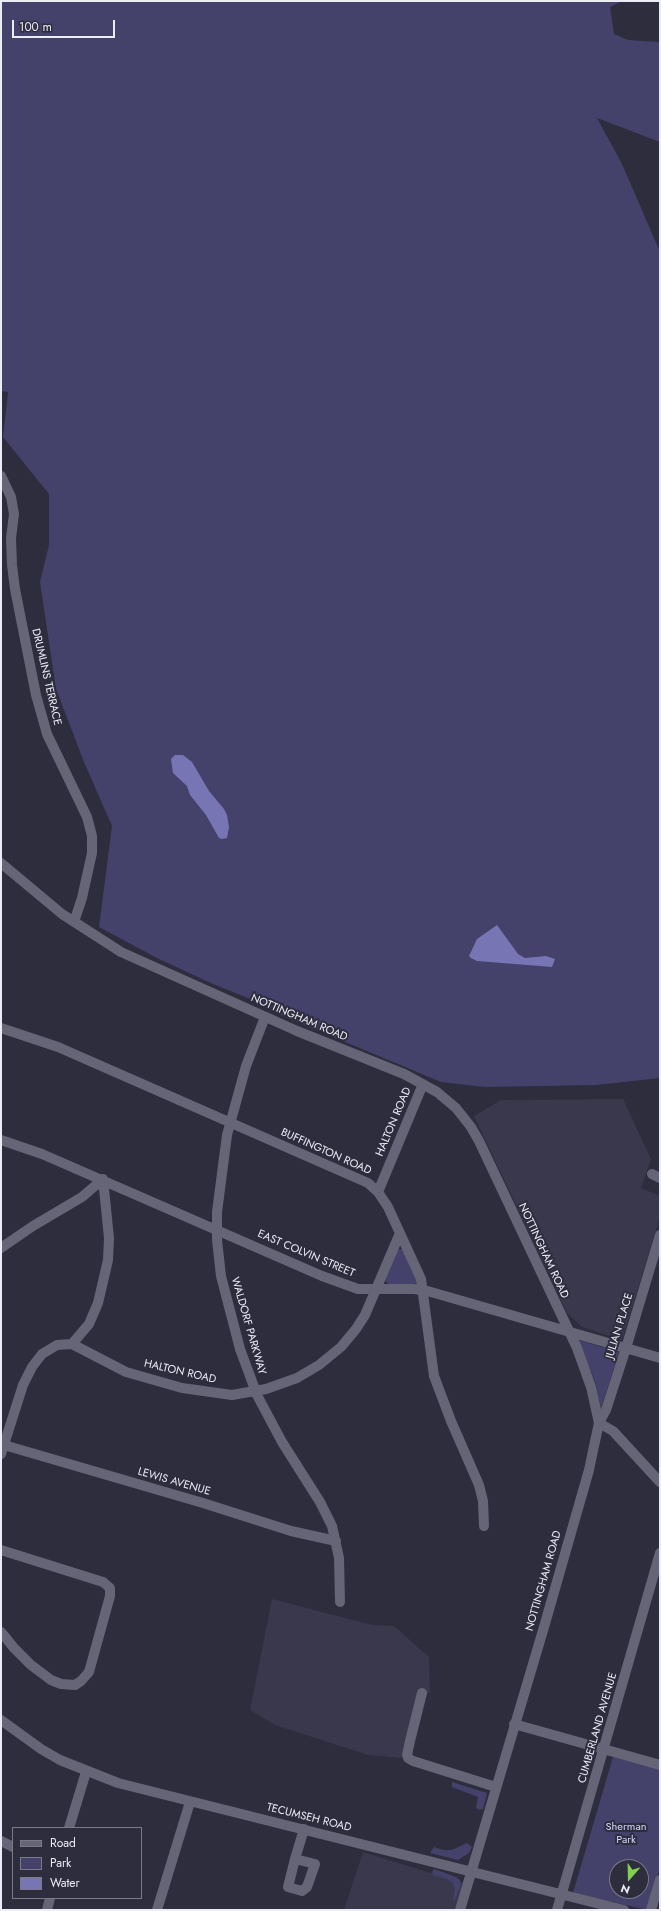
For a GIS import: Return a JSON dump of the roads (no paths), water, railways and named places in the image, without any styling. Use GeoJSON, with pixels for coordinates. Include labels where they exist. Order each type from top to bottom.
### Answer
{"type":"FeatureCollection","features":[{"type":"Feature","properties":{"kind":"street","name":"DRUMLINS TERRACE"},"geometry":{"type":"LineString","coordinates":[[1,476],[11,497],[14,514],[11,538],[14,589],[36,695],[47,734],[90,824],[92,853],[82,898],[74,922]]}},
{"type":"Feature","properties":{"kind":"street","name":"NOTTINGHAM ROAD"},"geometry":{"type":"LineString","coordinates":[[1,863],[74,922],[121,952],[265,1017],[423,1084],[437,1092],[456,1108],[471,1127],[585,1368],[599,1423],[589,1470],[460,1910]]}},
{"type":"Feature","properties":{"kind":"street","name":"WALDORF PARKWAY"},"geometry":{"type":"LineString","coordinates":[[265,1017],[246,1066],[230,1122],[218,1204],[216,1230],[221,1276],[240,1349],[255,1391],[282,1442],[320,1502],[332,1526],[339,1558],[340,1602]]}},
{"type":"Feature","properties":{"kind":"street","name":"BUFFINGTON ROAD"},"geometry":{"type":"LineString","coordinates":[[1,1028],[58,1048],[230,1122],[368,1183],[378,1192],[388,1207],[421,1279],[424,1290],[427,1328],[434,1376],[478,1485],[483,1501],[484,1526]]}},
{"type":"Feature","properties":{"kind":"street","name":"HALTON ROAD"},"geometry":{"type":"LineString","coordinates":[[378,1192],[423,1084]]}},
{"type":"Feature","properties":{"kind":"street","name":"EAST COLVIN STREET"},"geometry":{"type":"LineString","coordinates":[[1,1140],[42,1154],[103,1179],[322,1276],[358,1289],[376,1290],[412,1288],[424,1290],[660,1358]]}},
{"type":"Feature","properties":{"kind":"street"},"geometry":{"type":"LineString","coordinates":[[1,1248],[33,1226],[82,1197],[103,1179]]}},
{"type":"Feature","properties":{"kind":"street"},"geometry":{"type":"LineString","coordinates":[[2,1449],[23,1385],[32,1367],[42,1354],[58,1345],[72,1344],[89,1324],[98,1303],[106,1272],[109,1238],[103,1179]]}},
{"type":"Feature","properties":{"kind":"street","name":"HALTON ROAD"},"geometry":{"type":"LineString","coordinates":[[72,1344],[126,1372],[182,1388],[232,1395],[255,1391],[296,1378],[319,1365],[341,1347],[356,1329],[376,1290],[400,1233]]}},
{"type":"Feature","properties":{"kind":"street","name":"JULIAN PLACE"},"geometry":{"type":"LineString","coordinates":[[599,1423],[606,1410],[660,1235]]}},
{"type":"Feature","properties":{"kind":"street"},"geometry":{"type":"LineString","coordinates":[[599,1423],[613,1431],[660,1482]]}},
{"type":"Feature","properties":{"kind":"street","name":"LEWIS AVENUE"},"geometry":{"type":"LineString","coordinates":[[2,1449],[203,1503],[291,1531],[336,1541]]}},
{"type":"Feature","properties":{"kind":"street"},"geometry":{"type":"LineString","coordinates":[[1,1550],[103,1582],[110,1588],[110,1596],[88,1672],[82,1681],[75,1685],[60,1684],[51,1680],[31,1665],[1,1632]]}},
{"type":"Feature","properties":{"kind":"street","name":"CUMBERLAND AVENUE"},"geometry":{"type":"LineString","coordinates":[[557,1910],[660,1554]]}},
{"type":"Feature","properties":{"kind":"street"},"geometry":{"type":"LineString","coordinates":[[422,1693],[410,1741],[407,1755],[408,1758],[413,1761],[496,1787]]}},
{"type":"Feature","properties":{"kind":"street","name":"TECUMSEH ROAD"},"geometry":{"type":"LineString","coordinates":[[1,1720],[41,1750],[86,1772],[118,1783],[190,1802],[471,1870],[624,1910]]}},
{"type":"Feature","properties":{"kind":"street"},"geometry":{"type":"LineString","coordinates":[[514,1724],[660,1765]]}},
{"type":"Feature","properties":{"kind":"street"},"geometry":{"type":"LineString","coordinates":[[69,1827],[86,1772]]}},
{"type":"Feature","properties":{"kind":"street"},"geometry":{"type":"LineString","coordinates":[[157,1910],[190,1802]]}},
{"type":"Feature","properties":{"kind":"street"},"geometry":{"type":"LineString","coordinates":[[295,1859],[304,1829]]}},
{"type":"Feature","properties":{"kind":"street"},"geometry":{"type":"LineString","coordinates":[[1,1841],[12,1846]]}},
{"type":"Feature","properties":{"kind":"street"},"geometry":{"type":"LineString","coordinates":[[652,1910],[660,1880]]}},
{"type":"Feature","properties":{"kind":"street"},"geometry":{"type":"LineString","coordinates":[[47,1910],[50,1899]]}},
{"type":"Feature","properties":{"kind":"water"},"geometry":{"type":"Polygon","coordinates":[[[175,755],[183,755],[192,762],[209,791],[224,809],[227,815],[229,827],[227,838],[219,838],[206,815],[190,795],[187,786],[173,773],[171,759],[175,755]]]}},
{"type":"Feature","properties":{"kind":"water"},"geometry":{"type":"Polygon","coordinates":[[[497,925],[518,954],[525,958],[546,956],[555,959],[552,967],[477,961],[471,958],[469,956],[477,939],[497,925]]]}},
{"type":"Feature","properties":{"kind":"park label","name":"Sherman Park"},"geometry":{"type":"Point","coordinates":[626,1833]}}]}
